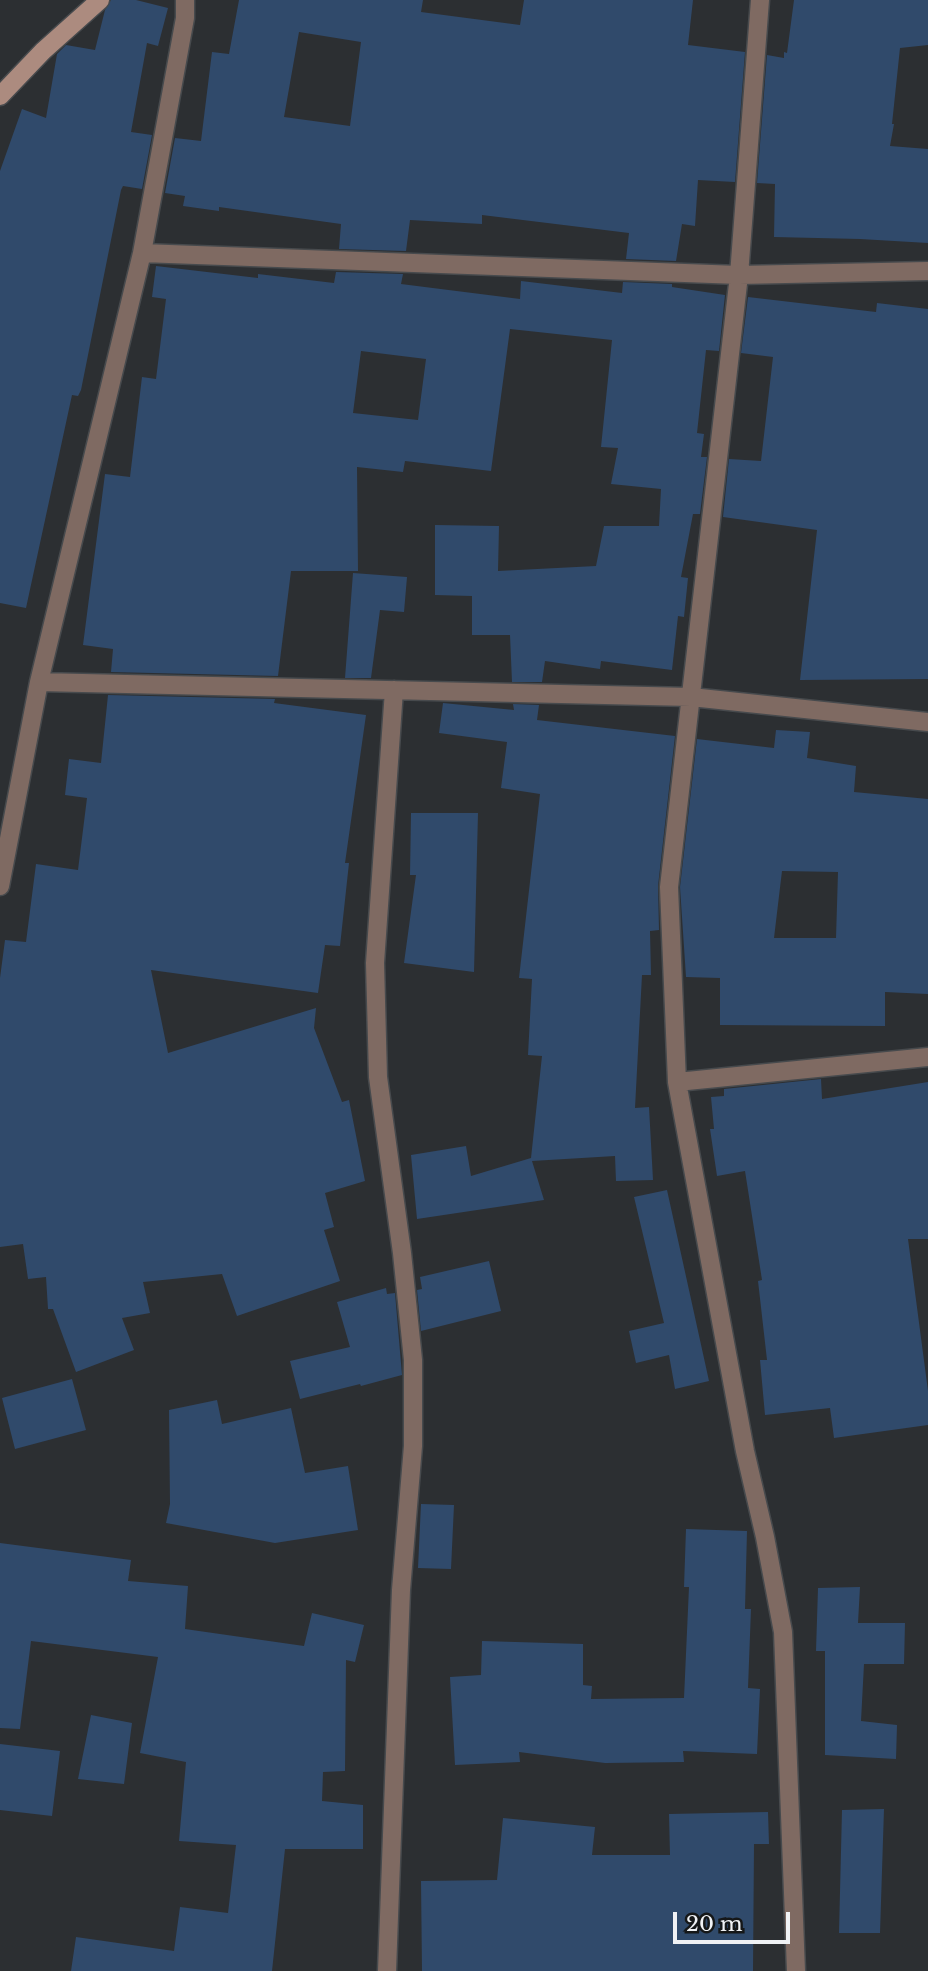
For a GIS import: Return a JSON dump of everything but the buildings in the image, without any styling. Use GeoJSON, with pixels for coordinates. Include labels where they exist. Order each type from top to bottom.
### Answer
{"type":"FeatureCollection","features":[{"type":"Feature","properties":{"kind":"street"},"geometry":{"type":"LineString","coordinates":[[0,96],[43,51],[100,0]]}},
{"type":"Feature","properties":{"kind":"street"},"geometry":{"type":"LineString","coordinates":[[0,886],[39,682],[142,253],[185,18],[185,0]]}},
{"type":"Feature","properties":{"kind":"street"},"geometry":{"type":"LineString","coordinates":[[760,0],[739,275],[669,887],[677,1082],[745,1451],[783,1632],[796,1971]]}},
{"type":"Feature","properties":{"kind":"street"},"geometry":{"type":"LineString","coordinates":[[142,253],[739,275],[928,271]]}},
{"type":"Feature","properties":{"kind":"street"},"geometry":{"type":"LineString","coordinates":[[39,682],[691,697],[928,722]]}},
{"type":"Feature","properties":{"kind":"street"},"geometry":{"type":"LineString","coordinates":[[387,1971],[401,1590],[413,1446],[413,1360],[402,1253],[378,1077],[374,963],[394,690]]}},
{"type":"Feature","properties":{"kind":"street"},"geometry":{"type":"LineString","coordinates":[[677,1082],[928,1057]]}}]}
